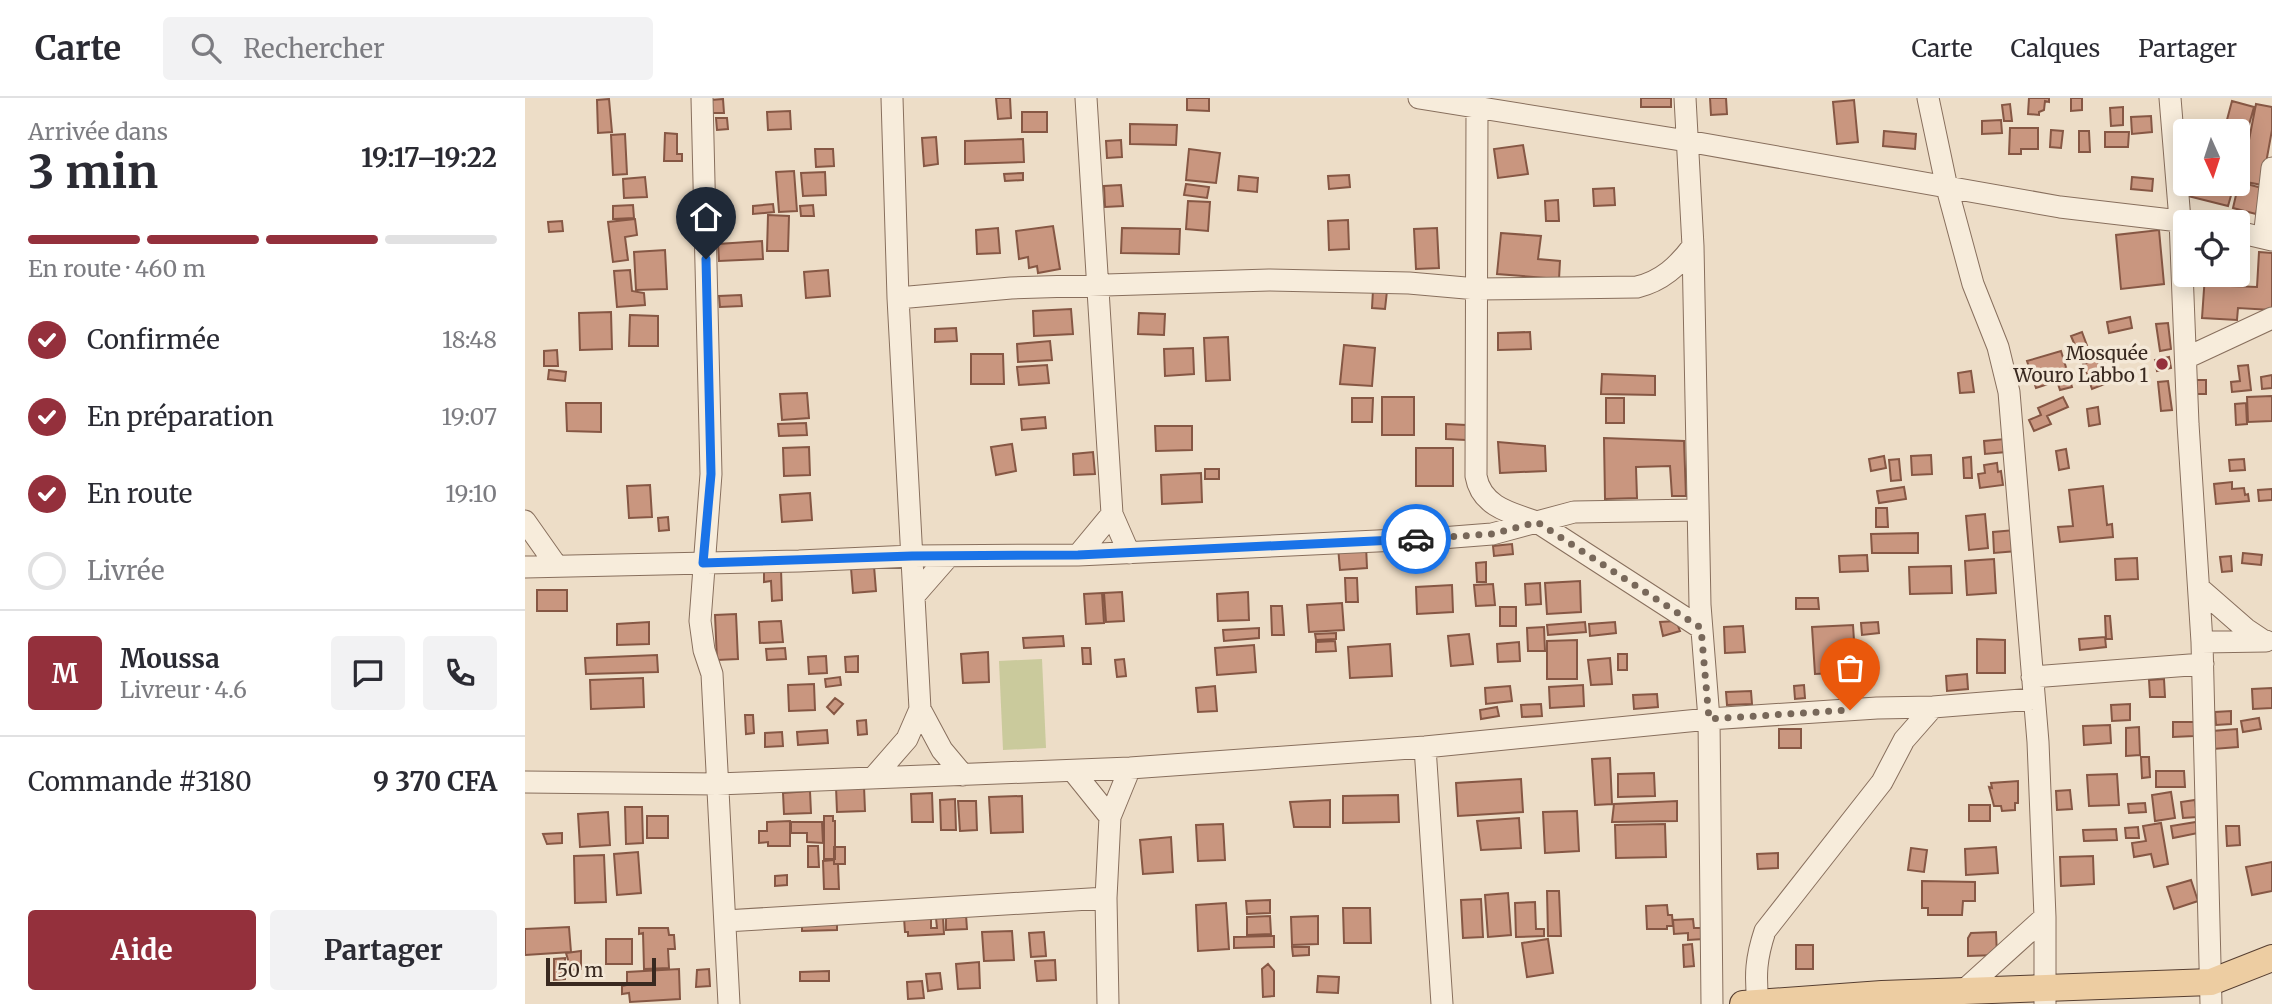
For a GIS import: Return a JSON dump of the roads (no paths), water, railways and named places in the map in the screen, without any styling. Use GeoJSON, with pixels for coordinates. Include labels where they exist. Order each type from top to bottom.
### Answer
{"type":"FeatureCollection","features":[{"type":"Feature","properties":{"kind":"main road"},"geometry":{"type":"LineString","coordinates":[[1751,1003],[1882,999],[1962,992],[2045,995],[2176,985],[2211,993],[2272,958]]}},
{"type":"Feature","properties":{"kind":"street"},"geometry":{"type":"LineString","coordinates":[[702,98],[711,474],[700,621],[712,674],[729,1004]]}},
{"type":"Feature","properties":{"kind":"street"},"geometry":{"type":"LineString","coordinates":[[873,778],[907,739],[919,709],[898,298],[892,98]]}},
{"type":"Feature","properties":{"kind":"street"},"geometry":{"type":"LineString","coordinates":[[1086,98],[1112,514],[1129,553]]}},
{"type":"Feature","properties":{"kind":"street"},"geometry":{"type":"LineString","coordinates":[[1419,98],[1491,106],[2060,208],[2173,220]]}},
{"type":"Feature","properties":{"kind":"street"},"geometry":{"type":"LineString","coordinates":[[1685,98],[1693,246],[1701,628],[1709,719],[1712,1004]]}},
{"type":"Feature","properties":{"kind":"street"},"geometry":{"type":"LineString","coordinates":[[1928,98],[1947,188],[1973,284],[1998,347],[2009,392],[2033,688],[2045,917],[2045,995]]}},
{"type":"Feature","properties":{"kind":"street"},"geometry":{"type":"LineString","coordinates":[[2170,98],[2183,210]]}},
{"type":"Feature","properties":{"kind":"street"},"geometry":{"type":"LineString","coordinates":[[1491,106],[1476,289],[1478,490],[1508,512],[1537,522],[1701,628]]}},
{"type":"Feature","properties":{"kind":"street"},"geometry":{"type":"LineString","coordinates":[[2250,235],[2268,239],[2272,167]]}},
{"type":"Feature","properties":{"kind":"street"},"geometry":{"type":"LineString","coordinates":[[898,298],[1011,288],[1269,280],[1341,280],[1476,289],[1637,287],[1653,283],[1667,273],[1693,246]]}},
{"type":"Feature","properties":{"kind":"street"},"geometry":{"type":"LineString","coordinates":[[2185,287],[2188,424],[2203,664],[2211,993]]}},
{"type":"Feature","properties":{"kind":"street"},"geometry":{"type":"LineString","coordinates":[[2186,358],[2272,318]]}},
{"type":"Feature","properties":{"kind":"street"},"geometry":{"type":"LineString","coordinates":[[525,567],[1129,553],[1492,534],[1574,512],[1698,510]]}},
{"type":"Feature","properties":{"kind":"street"},"geometry":{"type":"LineString","coordinates":[[1078,555],[1112,514]]}},
{"type":"Feature","properties":{"kind":"street"},"geometry":{"type":"LineString","coordinates":[[525,521],[556,565]]}},
{"type":"Feature","properties":{"kind":"street"},"geometry":{"type":"LineString","coordinates":[[914,596],[949,556]]}},
{"type":"Feature","properties":{"kind":"street"},"geometry":{"type":"LineString","coordinates":[[2199,588],[2246,629],[2268,641]]}},
{"type":"Feature","properties":{"kind":"street"},"geometry":{"type":"LineString","coordinates":[[2202,642],[2268,641]]}},
{"type":"Feature","properties":{"kind":"street"},"geometry":{"type":"LineString","coordinates":[[525,782],[717,783],[1130,768],[1425,747],[1709,719],[1933,707],[2033,688],[2203,664]]}},
{"type":"Feature","properties":{"kind":"street"},"geometry":{"type":"LineString","coordinates":[[1751,1003],[1758,951],[1765,932],[1882,782],[1904,740],[1933,707]]}},
{"type":"Feature","properties":{"kind":"street"},"geometry":{"type":"LineString","coordinates":[[1877,708],[1904,740]]}},
{"type":"Feature","properties":{"kind":"street"},"geometry":{"type":"LineString","coordinates":[[919,709],[942,750],[963,775]]}},
{"type":"Feature","properties":{"kind":"street"},"geometry":{"type":"LineString","coordinates":[[1425,747],[1442,1004]]}},
{"type":"Feature","properties":{"kind":"street"},"geometry":{"type":"LineString","coordinates":[[1108,1004],[1106,898],[1110,817],[1130,768]]}},
{"type":"Feature","properties":{"kind":"street"},"geometry":{"type":"LineString","coordinates":[[1073,771],[1110,817]]}},
{"type":"Feature","properties":{"kind":"street"},"geometry":{"type":"LineString","coordinates":[[725,921],[1106,898]]}},
{"type":"Feature","properties":{"kind":"street"},"geometry":{"type":"LineString","coordinates":[[1962,992],[2045,917]]}},
{"type":"Feature","properties":{"kind":"place","name":"Mosquée Wouro Labbo 1"},"geometry":{"type":"Point","coordinates":[2162,364]}}]}
